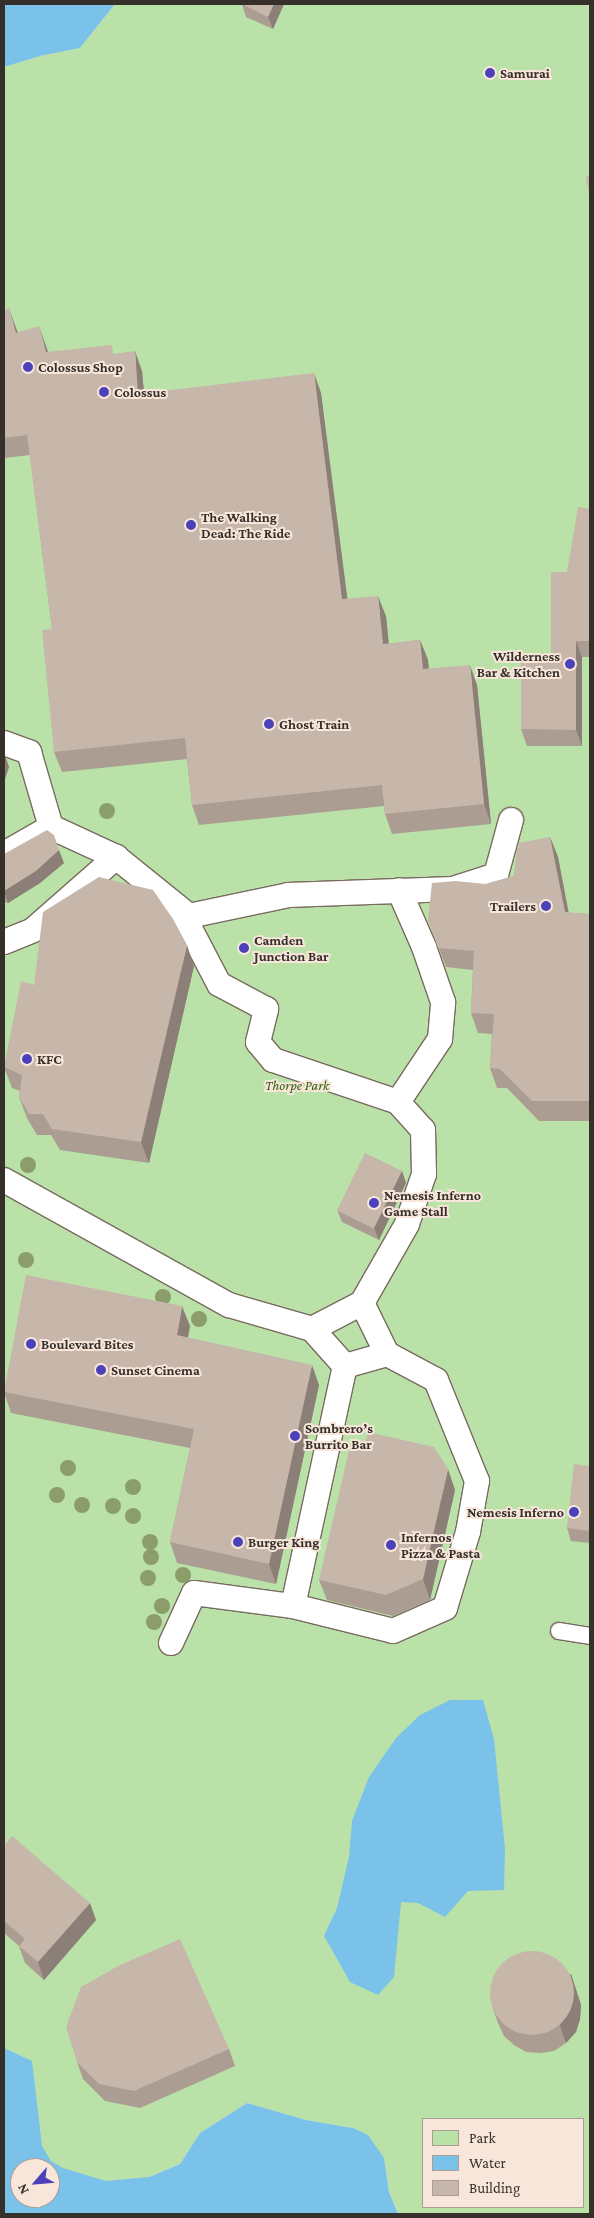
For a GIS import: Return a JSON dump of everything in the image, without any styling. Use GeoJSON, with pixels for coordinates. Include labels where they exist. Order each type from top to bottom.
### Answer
{"type":"FeatureCollection","features":[{"type":"Feature","properties":{"kind":"street"},"geometry":{"type":"LineString","coordinates":[[4,743],[29,752],[50,827],[116,857],[189,916]]}},
{"type":"Feature","properties":{"kind":"street"},"geometry":{"type":"LineString","coordinates":[[312,1329],[362,1303],[407,1224],[424,1174],[423,1130],[398,1102],[273,1060],[258,1042],[266,1009],[219,984],[184,917],[288,896],[454,889],[496,874],[512,820]]}},
{"type":"Feature","properties":{"kind":"street"},"geometry":{"type":"LineString","coordinates":[[4,854],[50,827]]}},
{"type":"Feature","properties":{"kind":"street"},"geometry":{"type":"LineString","coordinates":[[4,942],[33,930],[116,857]]}},
{"type":"Feature","properties":{"kind":"street"},"geometry":{"type":"LineString","coordinates":[[398,1102],[440,1039],[443,1002],[400,890]]}},
{"type":"Feature","properties":{"kind":"street"},"geometry":{"type":"LineString","coordinates":[[4,1180],[229,1305],[312,1329],[345,1366]]}},
{"type":"Feature","properties":{"kind":"street"},"geometry":{"type":"LineString","coordinates":[[171,1643],[194,1593],[293,1606],[393,1631],[445,1608],[468,1532],[477,1482],[436,1380],[387,1354],[362,1303]]}},
{"type":"Feature","properties":{"kind":"street"},"geometry":{"type":"LineString","coordinates":[[345,1366],[387,1354]]}},
{"type":"Feature","properties":{"kind":"street"},"geometry":{"type":"LineString","coordinates":[[293,1606],[345,1366]]}},
{"type":"Feature","properties":{"kind":"lane"},"geometry":{"type":"LineString","coordinates":[[559,1631],[590,1636]]}},
{"type":"Feature","properties":{"kind":"green space","name":"Thorpe Park"},"geometry":{"type":"Polygon","coordinates":[[[115,4],[590,4],[590,2214],[398,2214],[389,2192],[384,2158],[353,2128],[306,2120],[247,2103],[200,2133],[180,2164],[149,2177],[60,2200],[60,2158],[10,2158],[10,2208],[28,2208],[4,2214],[4,67],[40,56],[80,48],[115,4]]]}},
{"type":"Feature","properties":{"kind":"water"},"geometry":{"type":"Polygon","coordinates":[[[4,4],[115,4],[80,48],[40,56],[4,67],[4,4]]]}},
{"type":"Feature","properties":{"kind":"water"},"geometry":{"type":"Polygon","coordinates":[[[450,1700],[483,1700],[494,1739],[505,1849],[504,1890],[468,1891],[445,1917],[418,1903],[401,1902],[394,1977],[378,1995],[350,1982],[324,1936],[337,1908],[349,1857],[352,1821],[369,1777],[396,1738],[420,1715],[450,1700]]]}},
{"type":"Feature","properties":{"kind":"water"},"geometry":{"type":"Polygon","coordinates":[[[4,2048],[32,2061],[42,2146],[49,2158],[10,2158],[10,2208],[60,2208],[60,2166],[106,2181],[149,2177],[180,2164],[200,2133],[247,2103],[306,2120],[353,2128],[368,2135],[384,2158],[389,2192],[398,2214],[4,2214],[4,2048]]]}},
{"type":"Feature","properties":{"kind":"building"},"geometry":{"type":"Polygon","coordinates":[[[242,4],[274,4],[268,17],[242,4]]]}},
{"type":"Feature","properties":{"kind":"building"},"geometry":{"type":"Polygon","coordinates":[[[590,176],[590,199],[586,177],[590,176]]]}},
{"type":"Feature","properties":{"kind":"building"},"geometry":{"type":"Polygon","coordinates":[[[9,308],[16,333],[39,326],[46,352],[112,345],[113,354],[135,351],[138,394],[314,373],[342,599],[378,596],[383,644],[420,640],[423,669],[470,665],[484,804],[385,814],[382,785],[192,805],[185,738],[54,752],[42,630],[52,629],[27,435],[4,438],[4,310],[9,308]]]}},
{"type":"Feature","properties":{"kind":"building","name":"Wilderness Bar & Kitchen"},"geometry":{"type":"Polygon","coordinates":[[[578,507],[590,509],[590,641],[576,641],[576,730],[521,729],[521,654],[551,654],[551,572],[567,572],[578,507]]]}},
{"type":"Feature","properties":{"kind":"building"},"geometry":{"type":"Polygon","coordinates":[[[47,830],[54,835],[59,850],[36,871],[4,891],[4,854],[47,830]]]}},
{"type":"Feature","properties":{"kind":"building"},"geometry":{"type":"Polygon","coordinates":[[[550,837],[565,912],[590,914],[590,1101],[532,1101],[500,1069],[490,1068],[494,1014],[471,1013],[474,951],[438,948],[428,919],[432,883],[455,881],[486,884],[514,876],[519,843],[550,837]]]}},
{"type":"Feature","properties":{"kind":"building"},"geometry":{"type":"Polygon","coordinates":[[[99,877],[153,890],[173,919],[187,945],[141,1142],[52,1129],[43,1114],[29,1114],[19,1097],[22,1075],[4,1067],[21,981],[34,985],[43,912],[99,877]]]}},
{"type":"Feature","properties":{"kind":"building","name":"Nemesis Inferno Game Stall"},"geometry":{"type":"Polygon","coordinates":[[[365,1153],[402,1171],[374,1228],[337,1211],[365,1153]]]}},
{"type":"Feature","properties":{"kind":"building"},"geometry":{"type":"Polygon","coordinates":[[[26,1275],[182,1306],[177,1335],[312,1365],[269,1564],[170,1542],[194,1429],[4,1392],[26,1275]]]}},
{"type":"Feature","properties":{"kind":"building","name":"Infernos Pizza & Pasta"},"geometry":{"type":"Polygon","coordinates":[[[368,1432],[434,1447],[448,1469],[423,1579],[386,1595],[319,1580],[351,1442],[365,1445],[368,1432]]]}},
{"type":"Feature","properties":{"kind":"building","name":"Nemesis Inferno"},"geometry":{"type":"Polygon","coordinates":[[[574,1464],[590,1466],[590,1531],[567,1528],[574,1464]]]}},
{"type":"Feature","properties":{"kind":"building"},"geometry":{"type":"Polygon","coordinates":[[[12,1836],[90,1903],[38,1962],[19,1946],[25,1939],[4,1921],[4,1846],[12,1836]]]}},
{"type":"Feature","properties":{"kind":"building"},"geometry":{"type":"Polygon","coordinates":[[[180,1939],[229,2049],[134,2091],[99,2084],[77,2062],[66,2027],[81,1987],[118,1966],[180,1939]]]}},
{"type":"Feature","properties":{"kind":"building"},"geometry":{"type":"Polygon","coordinates":[[[524,1951],[540,1951],[556,1958],[567,1969],[574,1985],[571,2009],[562,2023],[556,2028],[540,2035],[524,2035],[508,2028],[497,2017],[490,2001],[490,1985],[497,1969],[508,1958],[524,1951]]]}},
{"type":"Feature","properties":{"kind":"place","name":"Samurai"},"geometry":{"type":"Point","coordinates":[490,73]}},
{"type":"Feature","properties":{"kind":"place","name":"Colossus Shop"},"geometry":{"type":"Point","coordinates":[28,367]}},
{"type":"Feature","properties":{"kind":"place","name":"Colossus"},"geometry":{"type":"Point","coordinates":[104,392]}},
{"type":"Feature","properties":{"kind":"place","name":"The Walking Dead: The Ride"},"geometry":{"type":"Point","coordinates":[191,525]}},
{"type":"Feature","properties":{"kind":"place","name":"Wilderness Bar & Kitchen"},"geometry":{"type":"Point","coordinates":[570,664]}},
{"type":"Feature","properties":{"kind":"place","name":"Ghost Train"},"geometry":{"type":"Point","coordinates":[269,724]}},
{"type":"Feature","properties":{"kind":"place","name":"Trailers"},"geometry":{"type":"Point","coordinates":[546,906]}},
{"type":"Feature","properties":{"kind":"place","name":"Camden Junction Bar"},"geometry":{"type":"Point","coordinates":[244,948]}},
{"type":"Feature","properties":{"kind":"place","name":"KFC"},"geometry":{"type":"Point","coordinates":[27,1059]}},
{"type":"Feature","properties":{"kind":"place","name":"Nemesis Inferno Game Stall"},"geometry":{"type":"Point","coordinates":[374,1203]}},
{"type":"Feature","properties":{"kind":"place","name":"Boulevard Bites"},"geometry":{"type":"Point","coordinates":[31,1344]}},
{"type":"Feature","properties":{"kind":"place","name":"Sunset Cinema"},"geometry":{"type":"Point","coordinates":[101,1370]}},
{"type":"Feature","properties":{"kind":"place","name":"Sombrero’s Burrito Bar"},"geometry":{"type":"Point","coordinates":[295,1436]}},
{"type":"Feature","properties":{"kind":"place","name":"Nemesis Inferno"},"geometry":{"type":"Point","coordinates":[574,1512]}},
{"type":"Feature","properties":{"kind":"place","name":"Burger King"},"geometry":{"type":"Point","coordinates":[238,1542]}},
{"type":"Feature","properties":{"kind":"place","name":"Infernos Pizza & Pasta"},"geometry":{"type":"Point","coordinates":[391,1545]}}]}
